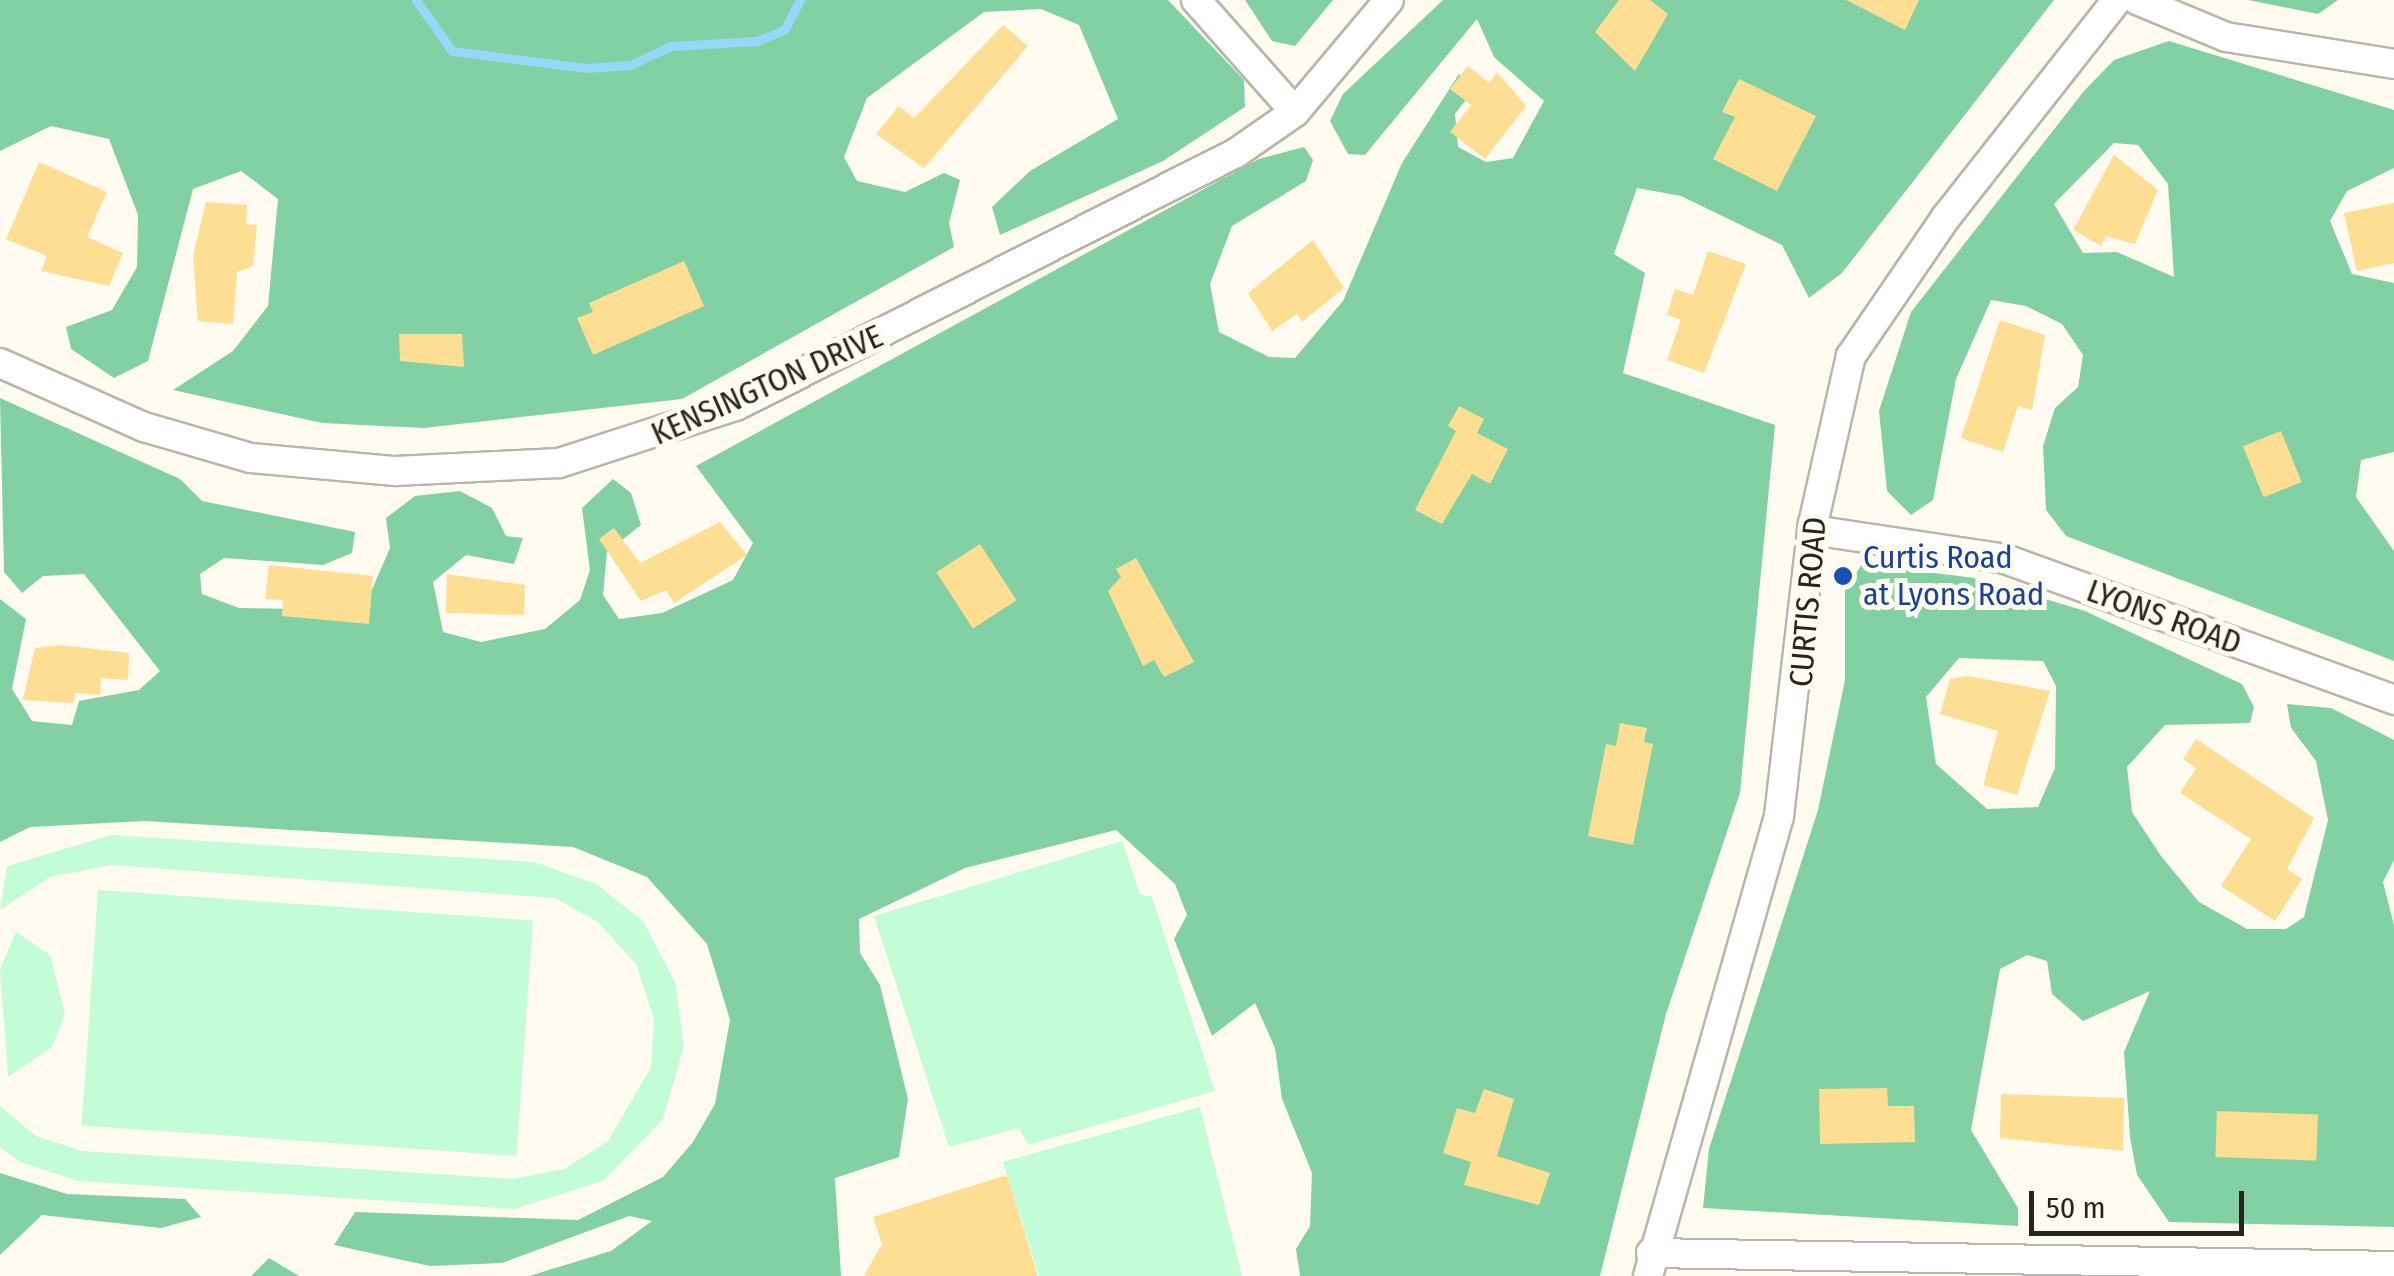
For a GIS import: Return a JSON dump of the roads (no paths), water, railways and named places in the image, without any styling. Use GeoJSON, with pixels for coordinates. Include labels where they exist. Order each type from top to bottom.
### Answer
{"type":"FeatureCollection","features":[{"type":"Feature","properties":{"kind":"street"},"geometry":{"type":"LineString","coordinates":[[1196,0],[1296,112]]}},
{"type":"Feature","properties":{"kind":"street","name":"KENSINGTON DRIVE"},"geometry":{"type":"LineString","coordinates":[[0,363],[144,427],[251,458],[396,471],[559,463],[736,406],[1236,152],[1296,112],[1389,0]]}},
{"type":"Feature","properties":{"kind":"street","name":"CURTIS ROAD"},"geometry":{"type":"LineString","coordinates":[[1650,1264],[1779,816],[1812,530],[1851,356],[1946,216],[2116,0]]}},
{"type":"Feature","properties":{"kind":"street"},"geometry":{"type":"LineString","coordinates":[[2137,0],[2226,38],[2394,64]]}},
{"type":"Feature","properties":{"kind":"street","name":"LYONS ROAD"},"geometry":{"type":"LineString","coordinates":[[1812,530],[2005,559],[2394,700]]}},
{"type":"Feature","properties":{"kind":"street"},"geometry":{"type":"LineString","coordinates":[[1650,1264],[2394,1266]]}},
{"type":"Feature","properties":{"kind":"waterway"},"geometry":{"type":"LineString","coordinates":[[416,0],[452,51],[586,68],[630,65],[671,46],[757,41],[785,29],[800,0]]}},
{"type":"Feature","properties":{"kind":"place","name":"Curtis Road at Lyons Road"},"geometry":{"type":"Point","coordinates":[1843,576]}}]}
